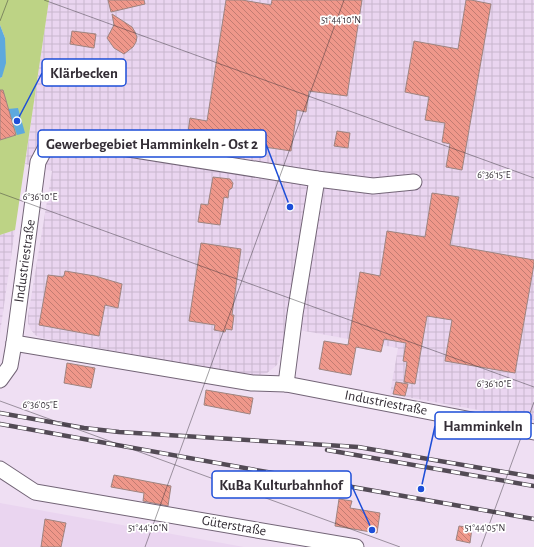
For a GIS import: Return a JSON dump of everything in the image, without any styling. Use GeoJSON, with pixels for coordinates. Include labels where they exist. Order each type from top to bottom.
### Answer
{"type":"FeatureCollection","features":[{"type":"Feature","properties":{"kind":"street","name":"Industriestraße"},"geometry":{"type":"LineString","coordinates":[[0,380],[10,366],[38,162],[47,145],[66,139],[317,179],[373,186],[414,182]]}},
{"type":"Feature","properties":{"kind":"street"},"geometry":{"type":"LineString","coordinates":[[286,384],[295,314],[317,179]]}},
{"type":"Feature","properties":{"kind":"street","name":"Industriestraße"},"geometry":{"type":"LineString","coordinates":[[14,342],[252,383],[286,384],[534,432]]}},
{"type":"Feature","properties":{"kind":"street","name":"Güterstraße"},"geometry":{"type":"LineString","coordinates":[[0,469],[35,492],[356,547]]}},
{"type":"Feature","properties":{"kind":"shaded area"},"geometry":{"type":"Polygon","coordinates":[[[49,0],[534,0],[534,420],[390,394],[398,348],[299,330],[294,354],[281,352],[277,365],[267,373],[255,376],[41,338],[35,335],[28,323],[28,316],[52,171],[25,164],[49,0]]]}},
{"type":"Feature","properties":{"kind":"shaded area"},"geometry":{"type":"Polygon","coordinates":[[[15,230],[0,333],[0,235],[15,230]]]}},
{"type":"Feature","properties":{"kind":"shaded area"},"geometry":{"type":"Polygon","coordinates":[[[0,503],[244,547],[0,547],[0,503]]]}},
{"type":"Feature","properties":{"kind":"green space"},"geometry":{"type":"Polygon","coordinates":[[[0,0],[49,0],[15,230],[0,235],[0,78],[2,77],[5,38],[0,25],[0,0]]]}},
{"type":"Feature","properties":{"kind":"water"},"geometry":{"type":"Polygon","coordinates":[[[0,25],[5,38],[6,63],[2,77],[0,78],[0,25]]]}},
{"type":"Feature","properties":{"kind":"water"},"geometry":{"type":"Polygon","coordinates":[[[18,108],[25,133],[17,135],[8,109],[18,108]]]}},
{"type":"Feature","properties":{"kind":"building"},"geometry":{"type":"Polygon","coordinates":[[[108,0],[144,0],[145,4],[111,12],[108,0]]]}},
{"type":"Feature","properties":{"kind":"building"},"geometry":{"type":"Polygon","coordinates":[[[226,0],[242,0],[271,5],[272,0],[362,0],[347,96],[309,91],[306,112],[297,110],[291,151],[232,142],[231,146],[187,139],[190,118],[207,121],[226,0]]]}},
{"type":"Feature","properties":{"kind":"building"},"geometry":{"type":"Polygon","coordinates":[[[466,0],[491,4],[462,170],[446,167],[450,144],[442,142],[445,123],[425,120],[429,97],[405,92],[414,41],[458,49],[466,0]]]}},
{"type":"Feature","properties":{"kind":"building"},"geometry":{"type":"Polygon","coordinates":[[[112,14],[132,27],[137,37],[133,47],[124,54],[114,48],[107,38],[114,25],[112,14]]]}},
{"type":"Feature","properties":{"kind":"building"},"geometry":{"type":"Polygon","coordinates":[[[72,31],[96,34],[94,48],[70,44],[72,31]]]}},
{"type":"Feature","properties":{"kind":"building"},"geometry":{"type":"Polygon","coordinates":[[[0,90],[3,90],[16,135],[0,140],[0,90]]]}},
{"type":"Feature","properties":{"kind":"building"},"geometry":{"type":"Polygon","coordinates":[[[337,131],[350,133],[348,148],[334,146],[337,131]]]}},
{"type":"Feature","properties":{"kind":"building"},"geometry":{"type":"Polygon","coordinates":[[[213,177],[230,179],[233,183],[232,188],[229,190],[228,198],[224,197],[220,225],[198,222],[201,204],[208,205],[213,177]]]}},
{"type":"Feature","properties":{"kind":"building"},"geometry":{"type":"Polygon","coordinates":[[[432,193],[459,197],[450,245],[534,260],[515,373],[445,361],[452,320],[427,316],[415,384],[404,382],[407,362],[403,361],[406,343],[384,339],[381,352],[356,347],[351,375],[319,369],[324,341],[348,345],[360,272],[380,276],[387,231],[425,237],[432,193]]]}},
{"type":"Feature","properties":{"kind":"building"},"geometry":{"type":"Polygon","coordinates":[[[201,243],[241,249],[232,315],[234,315],[232,330],[226,329],[225,332],[214,330],[215,325],[189,321],[201,243]]]}},
{"type":"Feature","properties":{"kind":"building"},"geometry":{"type":"Polygon","coordinates":[[[65,271],[95,276],[122,284],[118,308],[105,305],[99,336],[39,325],[48,275],[63,277],[65,271]]]}},
{"type":"Feature","properties":{"kind":"building"},"geometry":{"type":"Polygon","coordinates":[[[67,363],[95,368],[91,388],[64,383],[67,363]]]}},
{"type":"Feature","properties":{"kind":"building"},"geometry":{"type":"Polygon","coordinates":[[[396,382],[408,384],[405,396],[393,394],[396,382]]]}},
{"type":"Feature","properties":{"kind":"building"},"geometry":{"type":"Polygon","coordinates":[[[206,390],[253,398],[250,414],[204,405],[206,390]]]}},
{"type":"Feature","properties":{"kind":"building"},"geometry":{"type":"Polygon","coordinates":[[[114,475],[171,486],[168,506],[143,501],[144,493],[111,487],[114,475]]]}},
{"type":"Feature","properties":{"kind":"building"},"geometry":{"type":"Polygon","coordinates":[[[339,499],[352,501],[350,508],[380,513],[377,533],[335,526],[339,499]]]}},
{"type":"Feature","properties":{"kind":"building"},"geometry":{"type":"Polygon","coordinates":[[[45,519],[66,523],[61,547],[41,547],[45,519]]]}},
{"type":"Feature","properties":{"kind":"building"},"geometry":{"type":"Polygon","coordinates":[[[459,526],[472,528],[470,543],[456,540],[459,526]]]}},
{"type":"Feature","properties":{"kind":"railway"},"geometry":{"type":"LineString","coordinates":[[0,413],[84,428],[119,432],[358,447],[534,477]]}},
{"type":"Feature","properties":{"kind":"railway"},"geometry":{"type":"LineString","coordinates":[[0,424],[534,519]]}},
{"type":"Feature","properties":{"kind":"railway"},"geometry":{"type":"LineString","coordinates":[[327,450],[534,486]]}},
{"type":"Feature","properties":{"kind":"place","name":"Klärbecken"},"geometry":{"type":"Point","coordinates":[17,121]}},
{"type":"Feature","properties":{"kind":"place","name":"Gewerbegebiet Hamminkeln - Ost 2"},"geometry":{"type":"Point","coordinates":[290,207]}},
{"type":"Feature","properties":{"kind":"place","name":"Hamminkeln"},"geometry":{"type":"Point","coordinates":[421,489]}},
{"type":"Feature","properties":{"kind":"place","name":"KuBa Kulturbahnhof"},"geometry":{"type":"Point","coordinates":[372,530]}}]}
